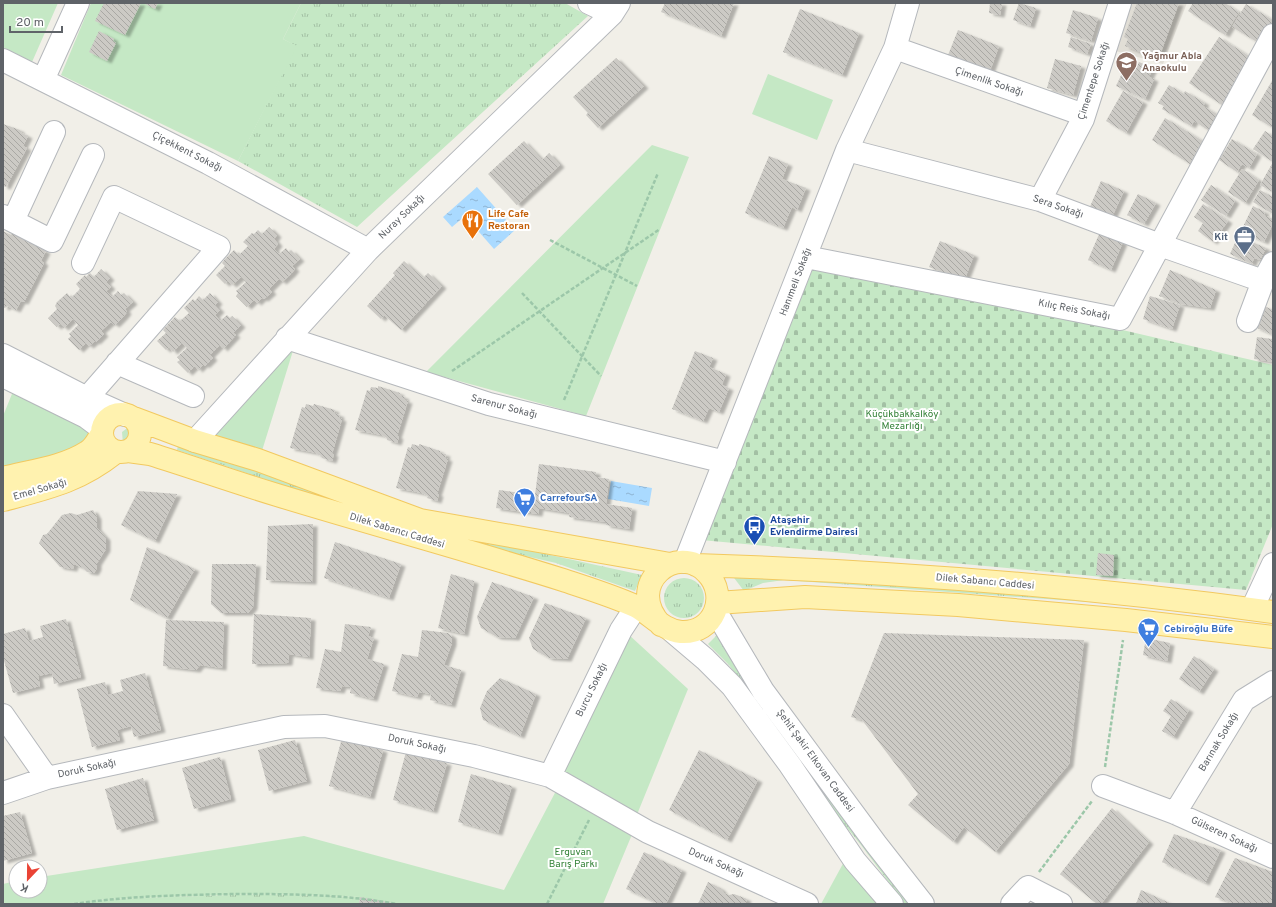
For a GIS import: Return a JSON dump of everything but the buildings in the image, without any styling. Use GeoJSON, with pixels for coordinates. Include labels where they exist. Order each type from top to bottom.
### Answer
{"type":"FeatureCollection","features":[{"type":"Feature","properties":{"kind":"main road"},"geometry":{"type":"LineString","coordinates":[[113,415],[128,416],[138,426],[139,438],[133,448],[122,452],[106,446],[102,432],[108,419],[113,415]]}},
{"type":"Feature","properties":{"kind":"main road","name":"Dilek Sabancı Caddesi"},"geometry":{"type":"LineString","coordinates":[[128,416],[195,441],[258,460],[420,520],[684,564],[771,567],[940,578],[1104,592],[1273,612]]}},
{"type":"Feature","properties":{"kind":"main road","name":"Emel Sokağı"},"geometry":{"type":"LineString","coordinates":[[3,478],[62,463],[87,452],[94,446],[102,432]]}},
{"type":"Feature","properties":{"kind":"main road","name":"Dilek Sabancı Caddesi"},"geometry":{"type":"LineString","coordinates":[[122,452],[150,454],[274,494],[564,581],[636,607],[666,628]]}},
{"type":"Feature","properties":{"kind":"main road","name":"Emel Sokağı"},"geometry":{"type":"LineString","coordinates":[[3,500],[68,482],[122,452]]}},
{"type":"Feature","properties":{"kind":"main road","name":"Dilek Sabancı Caddesi"},"geometry":{"type":"LineString","coordinates":[[684,564],[706,571],[713,580],[717,591],[716,608]]}},
{"type":"Feature","properties":{"kind":"main road"},"geometry":{"type":"LineString","coordinates":[[684,564],[658,571],[651,582],[648,593],[648,605],[653,616],[666,628],[684,632],[696,630],[706,623],[716,608],[805,596],[958,605],[1126,620],[1273,637]]}},
{"type":"Feature","properties":{"kind":"street"},"geometry":{"type":"LineString","coordinates":[[43,80],[78,3]]}},
{"type":"Feature","properties":{"kind":"street"},"geometry":{"type":"LineString","coordinates":[[589,3],[616,8]]}},
{"type":"Feature","properties":{"kind":"street","name":"Hanımeli Sokağı"},"geometry":{"type":"LineString","coordinates":[[684,564],[847,150],[894,48],[908,3]]}},
{"type":"Feature","properties":{"kind":"street","name":"Çimentepe Sokağı"},"geometry":{"type":"LineString","coordinates":[[1040,200],[1084,115],[1120,3]]}},
{"type":"Feature","properties":{"kind":"street","name":"Nuray Sokağı"},"geometry":{"type":"LineString","coordinates":[[195,441],[368,250],[616,8]]}},
{"type":"Feature","properties":{"kind":"street","name":"Kılıç Reis Sokağı"},"geometry":{"type":"LineString","coordinates":[[806,257],[1120,319],[1273,35]]}},
{"type":"Feature","properties":{"kind":"street","name":"Çimenlik Sokağı"},"geometry":{"type":"LineString","coordinates":[[894,48],[1084,115]]}},
{"type":"Feature","properties":{"kind":"street","name":"Çiçekkent Sokağı"},"geometry":{"type":"LineString","coordinates":[[3,60],[208,163],[368,250]]}},
{"type":"Feature","properties":{"kind":"street"},"geometry":{"type":"LineString","coordinates":[[54,132],[8,219],[52,241],[93,155]]}},
{"type":"Feature","properties":{"kind":"street","name":"Sera Sokağı"},"geometry":{"type":"LineString","coordinates":[[847,150],[1040,200],[1160,245],[1268,272]]}},
{"type":"Feature","properties":{"kind":"street"},"geometry":{"type":"LineString","coordinates":[[83,264],[114,197],[219,247],[87,398]]}},
{"type":"Feature","properties":{"kind":"street"},"geometry":{"type":"LineString","coordinates":[[1248,321],[1268,272]]}},
{"type":"Feature","properties":{"kind":"street","name":"Sarenur Sokağı"},"geometry":{"type":"LineString","coordinates":[[287,338],[489,404],[725,462]]}},
{"type":"Feature","properties":{"kind":"street"},"geometry":{"type":"LineString","coordinates":[[3,355],[87,398],[128,416]]}},
{"type":"Feature","properties":{"kind":"street"},"geometry":{"type":"LineString","coordinates":[[117,363],[193,396]]}},
{"type":"Feature","properties":{"kind":"street"},"geometry":{"type":"LineString","coordinates":[[3,376],[86,417],[102,432]]}},
{"type":"Feature","properties":{"kind":"street"},"geometry":{"type":"LineString","coordinates":[[1252,609],[1269,582],[1273,564]]}},
{"type":"Feature","properties":{"kind":"street","name":"Burcu Sokağı"},"geometry":{"type":"LineString","coordinates":[[550,776],[621,630],[636,607]]}},
{"type":"Feature","properties":{"kind":"street","name":"Şehit Şakir Elkovan Caddesi"},"geometry":{"type":"LineString","coordinates":[[716,608],[763,691],[922,904]]}},
{"type":"Feature","properties":{"kind":"street"},"geometry":{"type":"LineString","coordinates":[[666,628],[705,659],[732,686],[790,765],[855,861],[892,904]]}},
{"type":"Feature","properties":{"kind":"street","name":"Barınak Sokağı"},"geometry":{"type":"LineString","coordinates":[[1176,813],[1244,700],[1273,682]]}},
{"type":"Feature","properties":{"kind":"street"},"geometry":{"type":"LineString","coordinates":[[3,715],[47,778]]}},
{"type":"Feature","properties":{"kind":"street","name":"Doruk Sokağı"},"geometry":{"type":"LineString","coordinates":[[3,793],[47,778],[284,727],[325,726],[474,756],[550,776],[648,832],[807,904]]}},
{"type":"Feature","properties":{"kind":"street","name":"Gülseren Sokağı"},"geometry":{"type":"LineString","coordinates":[[1103,786],[1176,813],[1273,857]]}},
{"type":"Feature","properties":{"kind":"street"},"geometry":{"type":"LineString","coordinates":[[1012,904],[1028,887],[1061,904]]}},
{"type":"Feature","properties":{"kind":"path"},"geometry":{"type":"LineString","coordinates":[[564,400],[658,173]]}},
{"type":"Feature","properties":{"kind":"path"},"geometry":{"type":"LineString","coordinates":[[451,372],[660,229]]}},
{"type":"Feature","properties":{"kind":"path"},"geometry":{"type":"LineString","coordinates":[[550,240],[637,286]]}},
{"type":"Feature","properties":{"kind":"path"},"geometry":{"type":"LineString","coordinates":[[522,293],[602,376]]}},
{"type":"Feature","properties":{"kind":"path"},"geometry":{"type":"LineString","coordinates":[[1028,887],[1103,786],[1126,620]]}},
{"type":"Feature","properties":{"kind":"path"},"geometry":{"type":"LineString","coordinates":[[547,904],[590,817]]}},
{"type":"Feature","properties":{"kind":"path"},"geometry":{"type":"LineString","coordinates":[[74,904],[106,899],[173,895],[262,894],[360,897],[396,904]]}},
{"type":"Feature","properties":{"kind":"shaded area"},"geometry":{"type":"Polygon","coordinates":[[[1127,3],[1187,3],[1163,64],[1112,50],[1127,3]]]}},
{"type":"Feature","properties":{"kind":"green space"},"geometry":{"type":"Polygon","coordinates":[[[3,3],[58,3],[32,62],[3,47],[3,3]]]}},
{"type":"Feature","properties":{"kind":"green space"},"geometry":{"type":"Polygon","coordinates":[[[91,3],[301,3],[283,39],[297,46],[238,161],[61,75],[91,3]]]}},
{"type":"Feature","properties":{"kind":"green space"},"geometry":{"type":"Polygon","coordinates":[[[301,3],[565,3],[588,16],[357,227],[238,161],[296,46],[283,39],[301,3]]]}},
{"type":"Feature","properties":{"kind":"green space"},"geometry":{"type":"Polygon","coordinates":[[[768,74],[833,100],[817,140],[752,114],[768,74]]]}},
{"type":"Feature","properties":{"kind":"green space"},"geometry":{"type":"Polygon","coordinates":[[[652,145],[689,157],[586,416],[426,372],[652,145]]]}},
{"type":"Feature","properties":{"kind":"green space","name":"Küçükbakkalköy Mezarlığı"},"geometry":{"type":"Polygon","coordinates":[[[817,259],[1273,365],[1273,524],[1246,590],[701,540],[817,259]]]}},
{"type":"Feature","properties":{"kind":"green space"},"geometry":{"type":"Polygon","coordinates":[[[296,341],[261,454],[205,440],[296,341]]]}},
{"type":"Feature","properties":{"kind":"green space"},"geometry":{"type":"Polygon","coordinates":[[[14,389],[97,426],[89,448],[3,467],[3,416],[14,389]]]}},
{"type":"Feature","properties":{"kind":"green space"},"geometry":{"type":"Polygon","coordinates":[[[130,426],[143,431],[143,443],[123,444],[122,432],[130,426]]]}},
{"type":"Feature","properties":{"kind":"green space"},"geometry":{"type":"Polygon","coordinates":[[[179,442],[432,529],[642,575],[635,591],[556,563],[430,534],[177,450],[179,442]]]}},
{"type":"Feature","properties":{"kind":"green space"},"geometry":{"type":"Polygon","coordinates":[[[728,570],[1273,617],[1273,623],[1116,604],[784,580],[763,583],[744,591],[728,570]]]}},
{"type":"Feature","properties":{"kind":"green space"},"geometry":{"type":"Polygon","coordinates":[[[684,578],[692,580],[698,584],[702,590],[704,598],[702,606],[698,612],[692,616],[684,618],[676,616],[670,612],[666,606],[664,598],[666,590],[670,584],[676,580],[684,578]]]}},
{"type":"Feature","properties":{"kind":"green space"},"geometry":{"type":"Polygon","coordinates":[[[628,634],[688,689],[636,817],[556,775],[628,634]]]}},
{"type":"Feature","properties":{"kind":"green space"},"geometry":{"type":"Polygon","coordinates":[[[717,635],[912,904],[905,904],[861,845],[830,807],[784,738],[729,665],[708,644],[717,635]]]}},
{"type":"Feature","properties":{"kind":"green space","name":"Erguvan Barış Parkı"},"geometry":{"type":"Polygon","coordinates":[[[557,789],[633,832],[603,904],[396,904],[360,897],[262,894],[106,899],[64,904],[3,904],[3,884],[8,883],[8,899],[48,899],[48,876],[304,836],[504,890],[557,789]]]}},
{"type":"Feature","properties":{"kind":"green space"},"geometry":{"type":"Polygon","coordinates":[[[845,860],[881,904],[821,904],[845,860]]]}},
{"type":"Feature","properties":{"kind":"green space"},"geometry":{"type":"Polygon","coordinates":[[[262,894],[360,897],[359,904],[64,904],[106,899],[262,894]]]}},
{"type":"Feature","properties":{"kind":"water"},"geometry":{"type":"Polygon","coordinates":[[[477,187],[515,230],[494,249],[465,216],[452,227],[443,217],[477,187]]]}},
{"type":"Feature","properties":{"kind":"water"},"geometry":{"type":"Polygon","coordinates":[[[611,481],[652,488],[649,506],[608,499],[611,481]]]}},
{"type":"Feature","properties":{"kind":"place","name":"Yağmur Abla Anaokulu"},"geometry":{"type":"Point","coordinates":[1127,82]}},
{"type":"Feature","properties":{"kind":"place","name":"Life Cafe Restoran"},"geometry":{"type":"Point","coordinates":[473,240]}},
{"type":"Feature","properties":{"kind":"place","name":"Kit"},"geometry":{"type":"Point","coordinates":[1244,256]}},
{"type":"Feature","properties":{"kind":"place","name":"CarrefourSA"},"geometry":{"type":"Point","coordinates":[524,518]}},
{"type":"Feature","properties":{"kind":"place","name":"Ataşehir Evlendirme Dairesi"},"geometry":{"type":"Point","coordinates":[755,546]}},
{"type":"Feature","properties":{"kind":"place","name":"Cebiroğlu Büfe"},"geometry":{"type":"Point","coordinates":[1149,648]}}]}
